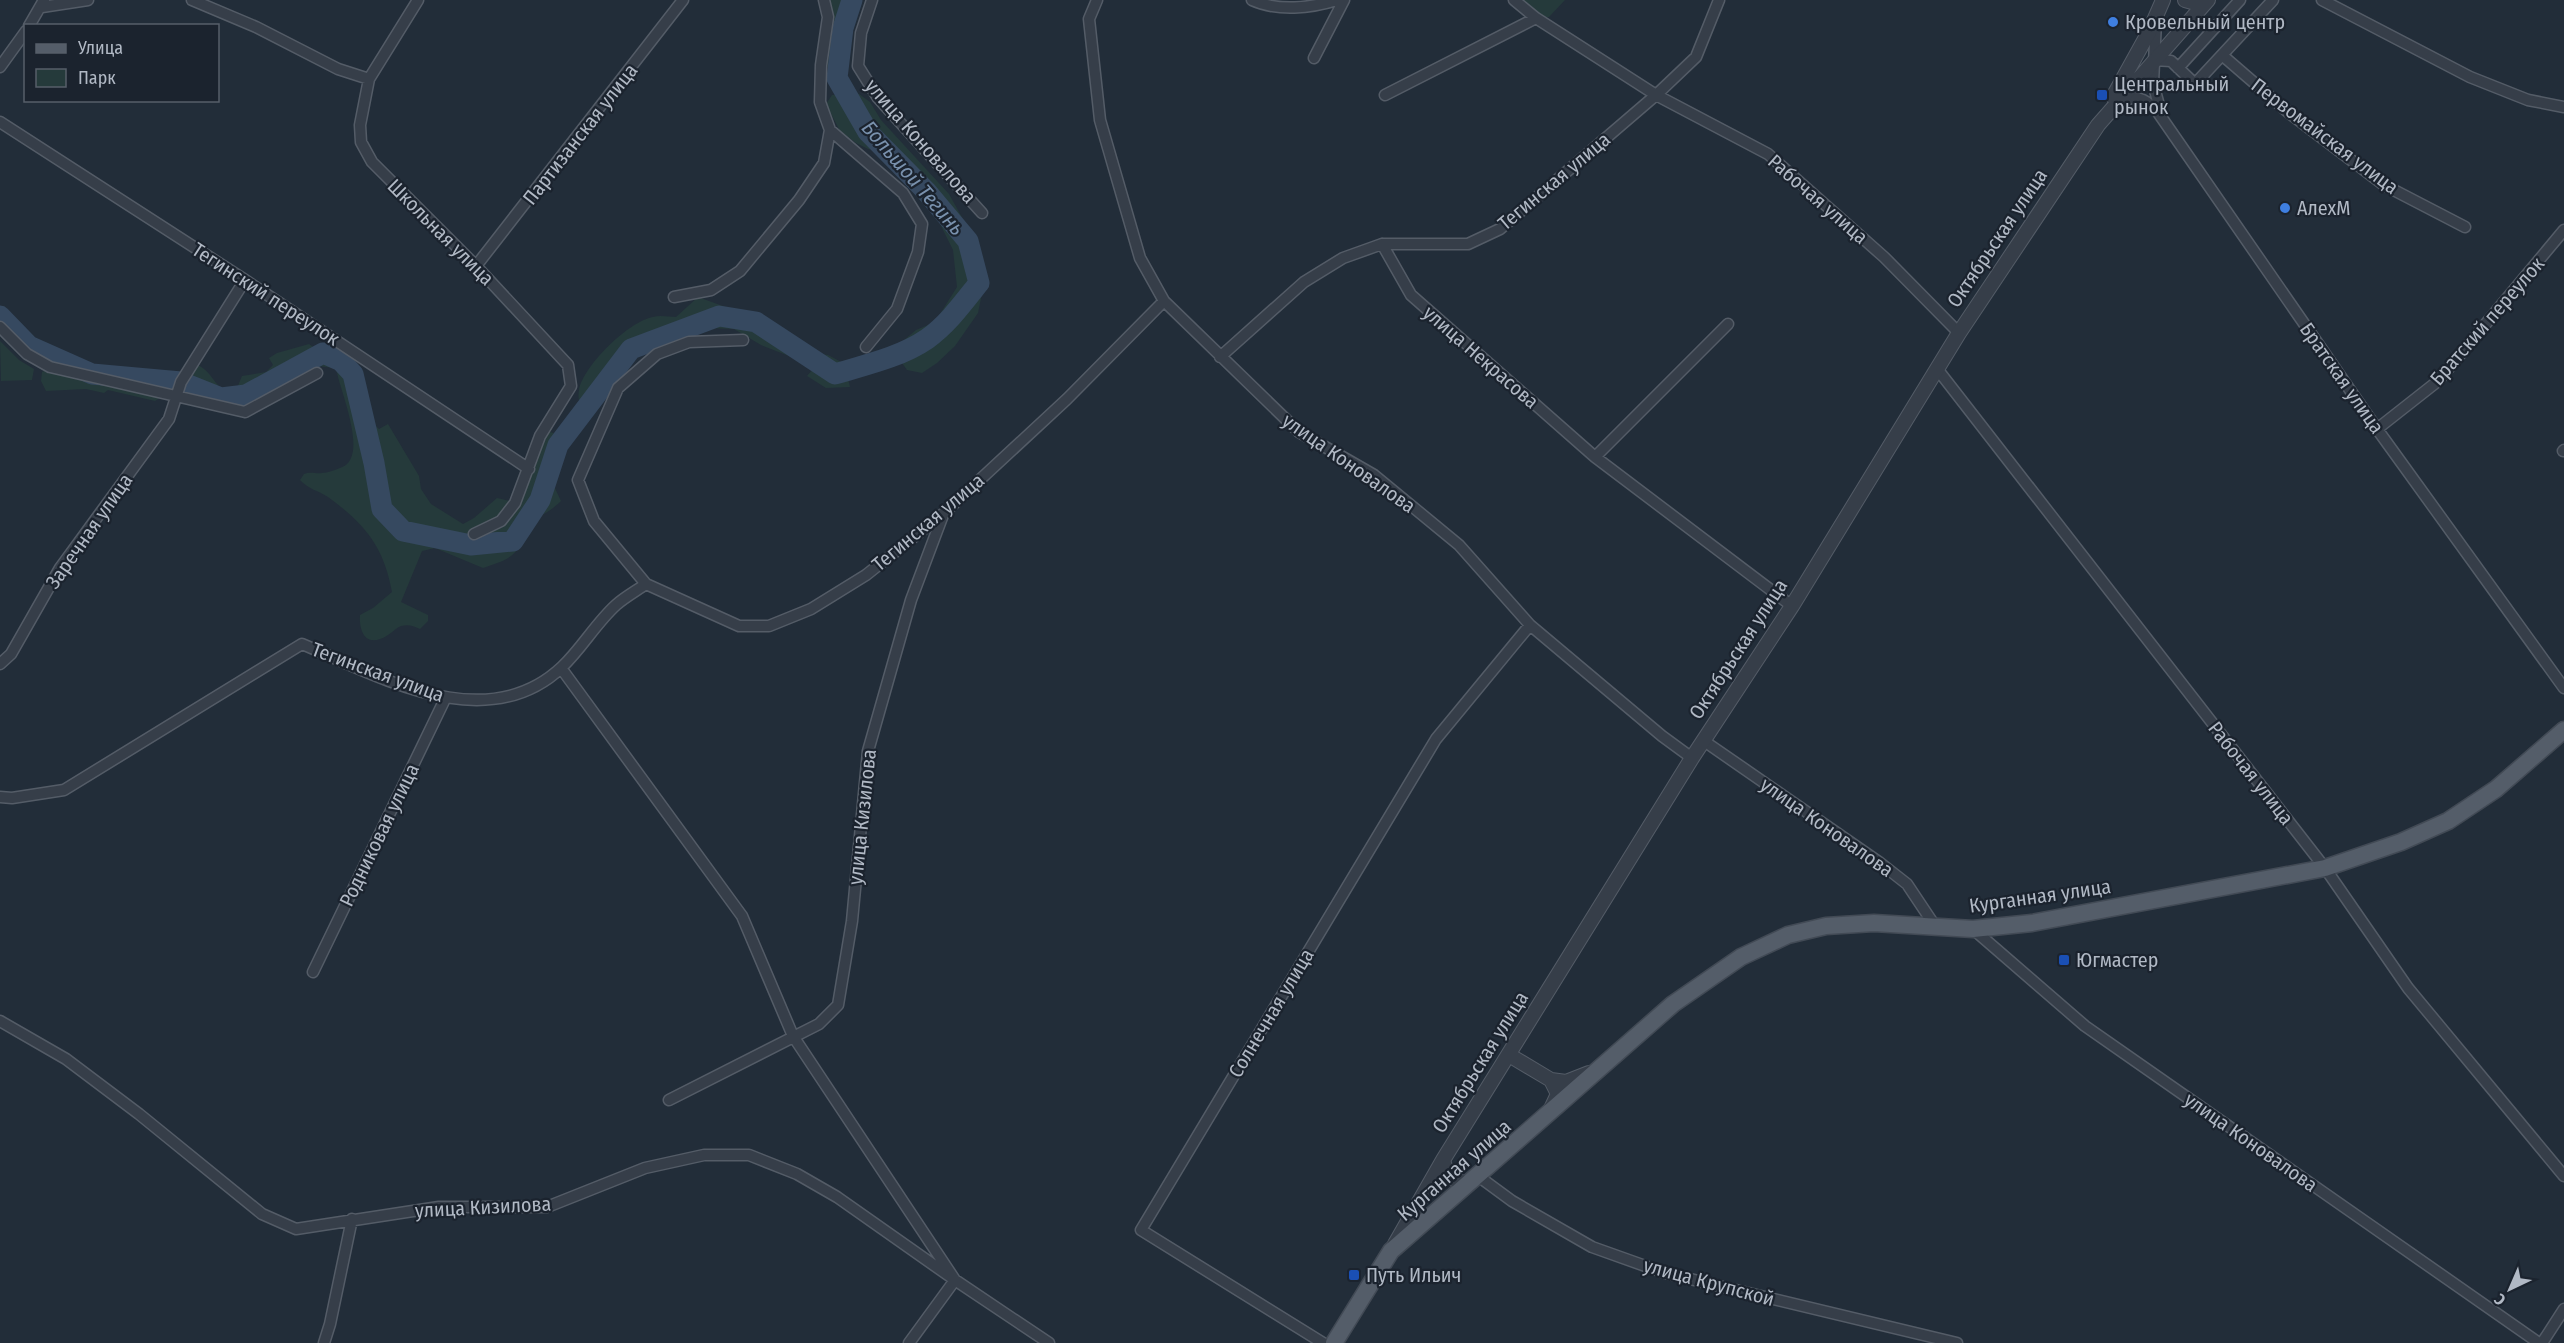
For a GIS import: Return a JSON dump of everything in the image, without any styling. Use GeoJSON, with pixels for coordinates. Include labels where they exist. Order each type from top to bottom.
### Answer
{"type":"FeatureCollection","features":[{"type":"Feature","properties":{"kind":"main road","name":"Курганная улица"},"geometry":{"type":"LineString","coordinates":[[1391,1251],[1673,1004],[1741,957],[1788,935],[1826,926],[1874,923],[1973,929],[2032,923],[2325,868],[2401,842],[2448,821],[2496,789],[2564,730]]}},
{"type":"Feature","properties":{"kind":"main road","name":"Октябрьская улица"},"geometry":{"type":"LineString","coordinates":[[1334,1343],[1391,1251]]}},
{"type":"Feature","properties":{"kind":"street"},"geometry":{"type":"LineString","coordinates":[[30,24],[43,4],[88,0]]}},
{"type":"Feature","properties":{"kind":"street"},"geometry":{"type":"LineString","coordinates":[[192,0],[256,27],[338,69],[369,79]]}},
{"type":"Feature","properties":{"kind":"street","name":"Школьная улица"},"geometry":{"type":"LineString","coordinates":[[418,0],[369,79],[360,125],[361,142],[372,162],[476,266],[568,365],[571,386],[540,436],[529,469]]}},
{"type":"Feature","properties":{"kind":"street","name":"Партизанская улица"},"geometry":{"type":"LineString","coordinates":[[476,266],[683,0]]}},
{"type":"Feature","properties":{"kind":"street"},"geometry":{"type":"LineString","coordinates":[[824,0],[828,17],[821,65],[820,102],[830,130],[903,193],[922,224],[918,252],[897,309],[866,347]]}},
{"type":"Feature","properties":{"kind":"street","name":"улица Коновалова"},"geometry":{"type":"LineString","coordinates":[[872,0],[861,33],[858,66],[878,99],[982,213]]}},
{"type":"Feature","properties":{"kind":"street","name":"улица Коновалова"},"geometry":{"type":"LineString","coordinates":[[1097,0],[1089,19],[1101,120],[1140,258],[1164,301],[1299,432],[1374,475],[1459,545],[1530,625],[1662,736],[1692,758]]}},
{"type":"Feature","properties":{"kind":"street"},"geometry":{"type":"LineString","coordinates":[[1252,0],[1263,5],[1312,8],[1337,0]]}},
{"type":"Feature","properties":{"kind":"street"},"geometry":{"type":"LineString","coordinates":[[1314,58],[1344,0]]}},
{"type":"Feature","properties":{"kind":"street"},"geometry":{"type":"LineString","coordinates":[[1514,0],[1536,18],[1656,95]]}},
{"type":"Feature","properties":{"kind":"street","name":"Тегинская улица"},"geometry":{"type":"LineString","coordinates":[[1220,357],[1304,282],[1343,258],[1382,244],[1468,244],[1500,229],[1656,95],[1696,57],[1719,0]]}},
{"type":"Feature","properties":{"kind":"street"},"geometry":{"type":"LineString","coordinates":[[2098,125],[2163,0]]}},
{"type":"Feature","properties":{"kind":"street"},"geometry":{"type":"LineString","coordinates":[[2185,0],[2192,2],[2206,0]]}},
{"type":"Feature","properties":{"kind":"street","name":"Октябрьская улица"},"geometry":{"type":"LineString","coordinates":[[1391,1251],[1443,1160],[1692,758],[1792,606],[1959,333],[2098,125],[2206,0]]}},
{"type":"Feature","properties":{"kind":"street"},"geometry":{"type":"LineString","coordinates":[[2178,68],[2240,0]]}},
{"type":"Feature","properties":{"kind":"street"},"geometry":{"type":"LineString","coordinates":[[2153,60],[2171,61],[2195,84],[2273,0]]}},
{"type":"Feature","properties":{"kind":"street"},"geometry":{"type":"LineString","coordinates":[[2322,0],[2470,77],[2528,100],[2564,107]]}},
{"type":"Feature","properties":{"kind":"street"},"geometry":{"type":"LineString","coordinates":[[2157,15],[2153,84],[2164,122]]}},
{"type":"Feature","properties":{"kind":"street"},"geometry":{"type":"LineString","coordinates":[[1385,95],[1536,18]]}},
{"type":"Feature","properties":{"kind":"street"},"geometry":{"type":"LineString","coordinates":[[0,67],[24,34]]}},
{"type":"Feature","properties":{"kind":"street","name":"Первомайская улица"},"geometry":{"type":"LineString","coordinates":[[2222,55],[2288,112],[2384,185],[2465,227]]}},
{"type":"Feature","properties":{"kind":"street","name":"Рабочая улица"},"geometry":{"type":"LineString","coordinates":[[1656,95],[1768,154],[1884,257],[1959,333]]}},
{"type":"Feature","properties":{"kind":"street","name":"Братская улица"},"geometry":{"type":"LineString","coordinates":[[2109,112],[2122,101],[2136,97],[2153,108],[2377,429],[2564,688]]}},
{"type":"Feature","properties":{"kind":"street","name":"Тегинский переулок"},"geometry":{"type":"LineString","coordinates":[[0,122],[245,280],[529,469]]}},
{"type":"Feature","properties":{"kind":"street"},"geometry":{"type":"LineString","coordinates":[[674,297],[711,290],[741,271],[799,200],[824,163],[830,130]]}},
{"type":"Feature","properties":{"kind":"street","name":"Братский переулок"},"geometry":{"type":"LineString","coordinates":[[2377,429],[2438,381],[2564,230]]}},
{"type":"Feature","properties":{"kind":"street","name":"улица Некрасова"},"geometry":{"type":"LineString","coordinates":[[1382,244],[1411,295],[1595,458],[1792,606]]}},
{"type":"Feature","properties":{"kind":"street","name":"Заречная улица"},"geometry":{"type":"LineString","coordinates":[[0,664],[11,654],[60,568],[169,419],[182,382],[245,280]]}},
{"type":"Feature","properties":{"kind":"street","name":"Тегинская улица"},"geometry":{"type":"LineString","coordinates":[[743,340],[689,342],[657,354],[618,388],[578,480],[594,521],[646,584],[739,626],[769,626],[811,609],[866,575],[944,513],[1067,399],[1164,301]]}},
{"type":"Feature","properties":{"kind":"street"},"geometry":{"type":"LineString","coordinates":[[1595,458],[1728,324]]}},
{"type":"Feature","properties":{"kind":"street"},"geometry":{"type":"LineString","coordinates":[[0,327],[27,354],[50,367],[150,389],[176,398],[245,412],[317,373]]}},
{"type":"Feature","properties":{"kind":"street","name":"Рабочая улица"},"geometry":{"type":"LineString","coordinates":[[1938,370],[2325,868],[2408,988],[2564,1176]]}},
{"type":"Feature","properties":{"kind":"street"},"geometry":{"type":"LineString","coordinates":[[474,534],[501,521],[515,503],[529,469]]}},
{"type":"Feature","properties":{"kind":"street","name":"улица Кизилова"},"geometry":{"type":"LineString","coordinates":[[669,1100],[819,1024],[838,1005],[852,921],[868,751],[911,600],[944,513]]}},
{"type":"Feature","properties":{"kind":"street","name":"Тегинская улица"},"geometry":{"type":"LineString","coordinates":[[0,797],[12,798],[64,790],[302,644],[379,677],[445,699],[490,701],[524,693],[561,668],[616,605],[646,584]]}},
{"type":"Feature","properties":{"kind":"street","name":"Солнечная улица"},"geometry":{"type":"LineString","coordinates":[[1323,1343],[1141,1230],[1436,739],[1530,625]]}},
{"type":"Feature","properties":{"kind":"street","name":"улица Кизилова"},"geometry":{"type":"LineString","coordinates":[[561,668],[741,916],[793,1036],[955,1280]]}},
{"type":"Feature","properties":{"kind":"street","name":"Родниковая улица"},"geometry":{"type":"LineString","coordinates":[[313,972],[445,699]]}},
{"type":"Feature","properties":{"kind":"street","name":"улица Коновалова"},"geometry":{"type":"LineString","coordinates":[[1704,741],[1879,862],[1907,884],[1935,926]]}},
{"type":"Feature","properties":{"kind":"street","name":"улица Коновалова"},"geometry":{"type":"LineString","coordinates":[[1973,929],[2085,1026],[2540,1343]]}},
{"type":"Feature","properties":{"kind":"street","name":"улица Кизилова"},"geometry":{"type":"LineString","coordinates":[[0,1021],[66,1059],[140,1114],[262,1214],[296,1229],[439,1207],[547,1207],[645,1168],[704,1155],[749,1155],[797,1174],[837,1197],[1049,1343]]}},
{"type":"Feature","properties":{"kind":"street"},"geometry":{"type":"LineString","coordinates":[[1509,1055],[1551,1080],[1566,1082],[1580,1078],[1600,1067]]}},
{"type":"Feature","properties":{"kind":"street","name":"Курганная улица"},"geometry":{"type":"LineString","coordinates":[[1543,1120],[1558,1094],[1551,1080]]}},
{"type":"Feature","properties":{"kind":"street"},"geometry":{"type":"LineString","coordinates":[[1443,1160],[1450,1177],[1456,1182],[1473,1180]]}},
{"type":"Feature","properties":{"kind":"street","name":"улица Крупской"},"geometry":{"type":"LineString","coordinates":[[1473,1180],[1592,1247],[1665,1273],[1957,1343]]}},
{"type":"Feature","properties":{"kind":"street"},"geometry":{"type":"LineString","coordinates":[[324,1343],[352,1219]]}},
{"type":"Feature","properties":{"kind":"street"},"geometry":{"type":"LineString","coordinates":[[909,1343],[955,1280]]}},
{"type":"Feature","properties":{"kind":"street"},"geometry":{"type":"LineString","coordinates":[[2540,1343],[2564,1309]]}},
{"type":"Feature","properties":{"kind":"green space"},"geometry":{"type":"Polygon","coordinates":[[[829,0],[859,0],[850,26],[841,74],[826,66],[831,22],[829,0]]]}},
{"type":"Feature","properties":{"kind":"green space"},"geometry":{"type":"Polygon","coordinates":[[[1514,0],[1565,0],[1549,17],[1536,18],[1514,0]]]}},
{"type":"Feature","properties":{"kind":"green space"},"geometry":{"type":"Polygon","coordinates":[[[859,94],[870,102],[881,120],[949,194],[979,248],[985,279],[978,313],[955,346],[922,373],[907,370],[900,360],[898,345],[916,330],[935,322],[957,287],[953,250],[931,206],[932,192],[914,166],[897,154],[868,149],[840,131],[826,104],[832,95],[859,94]]]}},
{"type":"Feature","properties":{"kind":"green space"},"geometry":{"type":"Polygon","coordinates":[[[698,297],[731,309],[756,322],[799,351],[828,355],[845,364],[850,387],[826,388],[807,376],[813,369],[801,358],[794,358],[761,345],[734,329],[710,328],[689,332],[649,347],[631,360],[599,397],[594,415],[585,417],[579,400],[582,380],[608,346],[643,320],[656,316],[676,317],[698,297]]]}},
{"type":"Feature","properties":{"kind":"green space"},"geometry":{"type":"Polygon","coordinates":[[[0,341],[19,360],[34,369],[32,380],[1,381],[0,341]]]}},
{"type":"Feature","properties":{"kind":"green space"},"geometry":{"type":"Polygon","coordinates":[[[309,344],[334,362],[337,368],[352,364],[358,369],[363,402],[374,424],[379,429],[388,424],[419,476],[421,489],[431,504],[463,524],[474,518],[497,498],[515,502],[548,431],[558,435],[562,453],[552,482],[561,501],[531,524],[514,553],[502,561],[483,568],[435,548],[422,551],[401,602],[428,615],[428,621],[420,629],[404,625],[386,637],[374,640],[363,634],[360,615],[373,608],[392,592],[384,562],[371,538],[352,517],[328,497],[300,480],[306,473],[324,473],[340,468],[349,462],[353,452],[351,422],[336,368],[317,366],[287,378],[265,395],[238,407],[185,391],[193,368],[198,365],[207,371],[227,393],[237,388],[242,376],[266,372],[273,365],[269,358],[277,353],[309,344]]]}},
{"type":"Feature","properties":{"kind":"green space"},"geometry":{"type":"Polygon","coordinates":[[[50,367],[124,380],[142,373],[172,378],[173,389],[155,401],[108,390],[104,393],[86,389],[46,391],[41,381],[42,372],[50,367]]]}},
{"type":"Feature","properties":{"kind":"waterway","name":"Большой Тегинь"},"geometry":{"type":"LineString","coordinates":[[0,316],[29,346],[92,374],[181,382],[221,398],[246,395],[323,353],[341,361],[353,374],[374,463],[382,509],[403,531],[471,545],[513,541],[540,500],[558,445],[631,349],[719,316],[756,322],[835,374],[894,356],[927,339],[948,320],[979,283],[968,241],[926,191],[868,132],[837,78],[843,28],[852,0]]}},
{"type":"Feature","properties":{"kind":"place","name":"Кровельный центр"},"geometry":{"type":"Point","coordinates":[2113,22]}},
{"type":"Feature","properties":{"kind":"place","name":"Центральный рынок"},"geometry":{"type":"Point","coordinates":[2102,95]}},
{"type":"Feature","properties":{"kind":"place","name":"АлехМ"},"geometry":{"type":"Point","coordinates":[2285,208]}},
{"type":"Feature","properties":{"kind":"place","name":"Югмастер"},"geometry":{"type":"Point","coordinates":[2064,960]}},
{"type":"Feature","properties":{"kind":"place","name":"Путь Ильич"},"geometry":{"type":"Point","coordinates":[1354,1275]}}]}
